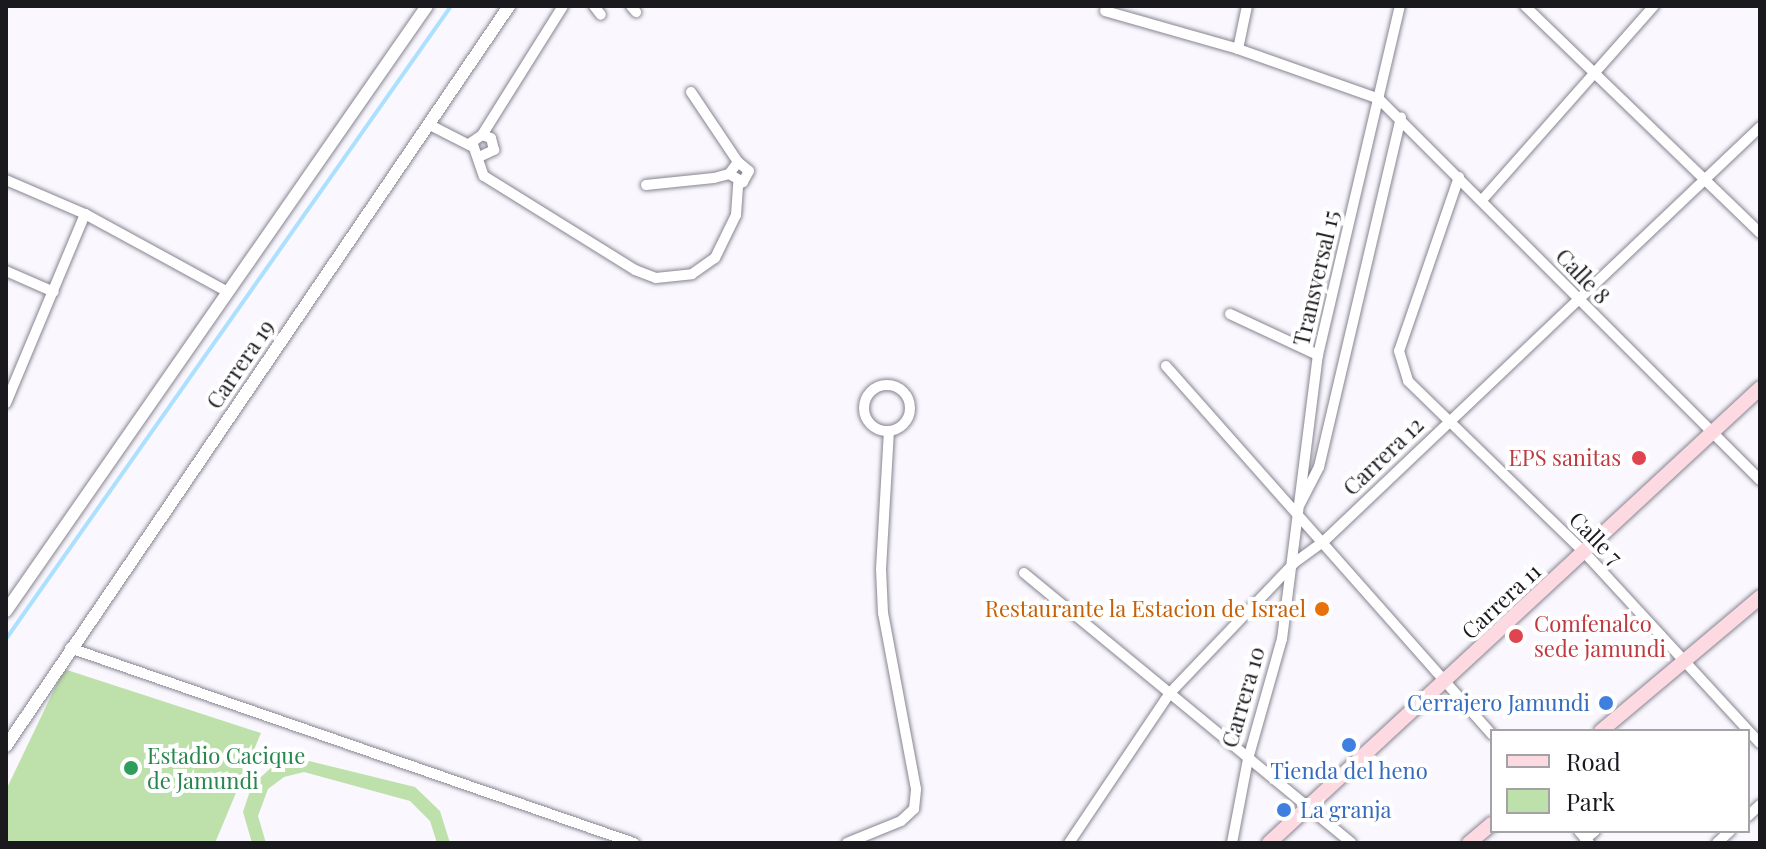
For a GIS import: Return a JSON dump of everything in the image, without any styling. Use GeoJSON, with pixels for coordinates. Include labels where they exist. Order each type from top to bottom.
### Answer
{"type":"FeatureCollection","features":[{"type":"Feature","properties":{"kind":"main road","name":"Carrera 11"},"geometry":{"type":"LineString","coordinates":[[1269,843],[1760,388]]}},
{"type":"Feature","properties":{"kind":"main road"},"geometry":{"type":"LineString","coordinates":[[1603,729],[1760,597]]}},
{"type":"Feature","properties":{"kind":"main road"},"geometry":{"type":"LineString","coordinates":[[1469,843],[1490,826]]}},
{"type":"Feature","properties":{"kind":"street"},"geometry":{"type":"LineString","coordinates":[[6,611],[427,6]]}},
{"type":"Feature","properties":{"kind":"street","name":"Carrera 19"},"geometry":{"type":"LineString","coordinates":[[6,746],[509,6]]}},
{"type":"Feature","properties":{"kind":"street"},"geometry":{"type":"LineString","coordinates":[[471,146],[482,135],[563,6]]}},
{"type":"Feature","properties":{"kind":"street"},"geometry":{"type":"LineString","coordinates":[[1238,49],[1247,6]]}},
{"type":"Feature","properties":{"kind":"street","name":"Transversal 15"},"geometry":{"type":"LineString","coordinates":[[1294,563],[1318,355],[1400,6]]}},
{"type":"Feature","properties":{"kind":"street"},"geometry":{"type":"LineString","coordinates":[[1525,6],[1593,76],[1760,233]]}},
{"type":"Feature","properties":{"kind":"street"},"geometry":{"type":"LineString","coordinates":[[1483,199],[1654,6]]}},
{"type":"Feature","properties":{"kind":"street"},"geometry":{"type":"LineString","coordinates":[[1105,11],[1238,49],[1379,99]]}},
{"type":"Feature","properties":{"kind":"street"},"geometry":{"type":"LineString","coordinates":[[428,124],[471,146],[479,157],[484,176],[635,270],[656,278],[692,274],[715,258],[736,215],[738,183],[749,171],[738,162],[691,92]]}},
{"type":"Feature","properties":{"kind":"street","name":"Calle 8"},"geometry":{"type":"LineString","coordinates":[[1379,99],[1483,199],[1576,298],[1760,480]]}},
{"type":"Feature","properties":{"kind":"street"},"geometry":{"type":"LineString","coordinates":[[1300,509],[1319,467],[1401,118]]}},
{"type":"Feature","properties":{"kind":"street","name":"Carrera 12"},"geometry":{"type":"LineString","coordinates":[[1069,843],[1169,694],[1294,563],[1322,543],[1576,298],[1760,127]]}},
{"type":"Feature","properties":{"kind":"street"},"geometry":{"type":"LineString","coordinates":[[479,157],[494,150],[491,138],[482,135]]}},
{"type":"Feature","properties":{"kind":"street"},"geometry":{"type":"LineString","coordinates":[[646,185],[729,174],[738,162]]}},
{"type":"Feature","properties":{"kind":"street"},"geometry":{"type":"LineString","coordinates":[[729,174],[738,183]]}},
{"type":"Feature","properties":{"kind":"street","name":"Calle 7"},"geometry":{"type":"LineString","coordinates":[[1459,177],[1399,351],[1400,365],[1446,423],[1585,553],[1748,729]]}},
{"type":"Feature","properties":{"kind":"street"},"geometry":{"type":"LineString","coordinates":[[6,180],[85,214],[228,292]]}},
{"type":"Feature","properties":{"kind":"street"},"geometry":{"type":"LineString","coordinates":[[6,403],[85,214]]}},
{"type":"Feature","properties":{"kind":"street"},"geometry":{"type":"LineString","coordinates":[[6,271],[54,292]]}},
{"type":"Feature","properties":{"kind":"street"},"geometry":{"type":"LineString","coordinates":[[1230,314],[1318,355]]}},
{"type":"Feature","properties":{"kind":"street"},"geometry":{"type":"LineString","coordinates":[[1166,366],[1300,509],[1322,543],[1490,732]]}},
{"type":"Feature","properties":{"kind":"street"},"geometry":{"type":"LineString","coordinates":[[6,367],[19,373]]}},
{"type":"Feature","properties":{"kind":"street"},"geometry":{"type":"LineString","coordinates":[[891,384],[909,398],[908,420],[889,432],[878,430],[864,412],[864,401],[880,385],[891,384]]}},
{"type":"Feature","properties":{"kind":"street"},"geometry":{"type":"LineString","coordinates":[[847,843],[901,821],[914,809],[916,789],[881,584],[889,432]]}},
{"type":"Feature","properties":{"kind":"street","name":"Carrera 10"},"geometry":{"type":"LineString","coordinates":[[1232,843],[1248,759],[1282,639],[1294,563]]}},
{"type":"Feature","properties":{"kind":"street"},"geometry":{"type":"LineString","coordinates":[[1024,573],[1351,843]]}},
{"type":"Feature","properties":{"kind":"street"},"geometry":{"type":"LineString","coordinates":[[70,648],[634,843]]}},
{"type":"Feature","properties":{"kind":"green space","name":"Estadio Cacique de Jamundi"},"geometry":{"type":"Polygon","coordinates":[[[64,669],[261,733],[215,843],[6,843],[6,790],[64,669]]]}},
{"type":"Feature","properties":{"kind":"green space"},"geometry":{"type":"Polygon","coordinates":[[[301,759],[415,787],[440,811],[450,843],[437,843],[430,821],[410,801],[304,772],[284,777],[268,789],[258,816],[266,843],[252,843],[243,812],[252,785],[273,766],[301,759]]]}},
{"type":"Feature","properties":{"kind":"waterway"},"geometry":{"type":"LineString","coordinates":[[6,639],[451,6]]}},
{"type":"Feature","properties":{"kind":"place","name":"EPS sanitas"},"geometry":{"type":"Point","coordinates":[1639,458]}},
{"type":"Feature","properties":{"kind":"place","name":"Restaurante la Estacion de Israel"},"geometry":{"type":"Point","coordinates":[1322,609]}},
{"type":"Feature","properties":{"kind":"place","name":"Comfenalco sede jamundi"},"geometry":{"type":"Point","coordinates":[1516,636]}},
{"type":"Feature","properties":{"kind":"place","name":"Cerrajero Jamundi"},"geometry":{"type":"Point","coordinates":[1606,703]}},
{"type":"Feature","properties":{"kind":"place","name":"Tienda del heno"},"geometry":{"type":"Point","coordinates":[1349,745]}},
{"type":"Feature","properties":{"kind":"place","name":"Estadio Cacique de Jamundi"},"geometry":{"type":"Point","coordinates":[131,768]}},
{"type":"Feature","properties":{"kind":"place","name":"La granja"},"geometry":{"type":"Point","coordinates":[1284,810]}}]}
